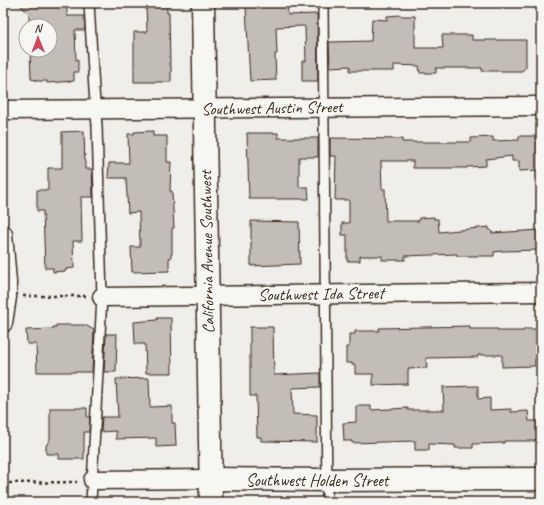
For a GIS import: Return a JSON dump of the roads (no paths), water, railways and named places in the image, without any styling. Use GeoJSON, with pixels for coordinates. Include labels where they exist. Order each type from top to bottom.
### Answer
{"type":"FeatureCollection","features":[{"type":"Feature","properties":{"kind":"main road","name":"California Avenue Southwest"},"geometry":{"type":"LineString","coordinates":[[203,3],[211,502]]}},
{"type":"Feature","properties":{"kind":"main road","name":"Southwest Holden Street"},"geometry":{"type":"LineString","coordinates":[[211,479],[541,479]]}},
{"type":"Feature","properties":{"kind":"street","name":"Southwest Austin Street"},"geometry":{"type":"LineString","coordinates":[[3,110],[541,106]]}},
{"type":"Feature","properties":{"kind":"street"},"geometry":{"type":"LineString","coordinates":[[3,234],[7,297],[3,323]]}},
{"type":"Feature","properties":{"kind":"street","name":"Southwest Ida Street"},"geometry":{"type":"LineString","coordinates":[[97,296],[541,292]]}},
{"type":"Feature","properties":{"kind":"street","name":"Southwest Holden Street"},"geometry":{"type":"LineString","coordinates":[[88,481],[211,479]]}},
{"type":"Feature","properties":{"kind":"lane"},"geometry":{"type":"LineString","coordinates":[[89,3],[98,126],[97,296],[88,481],[92,502]]}},
{"type":"Feature","properties":{"kind":"lane"},"geometry":{"type":"LineString","coordinates":[[323,3],[327,502]]}}]}
